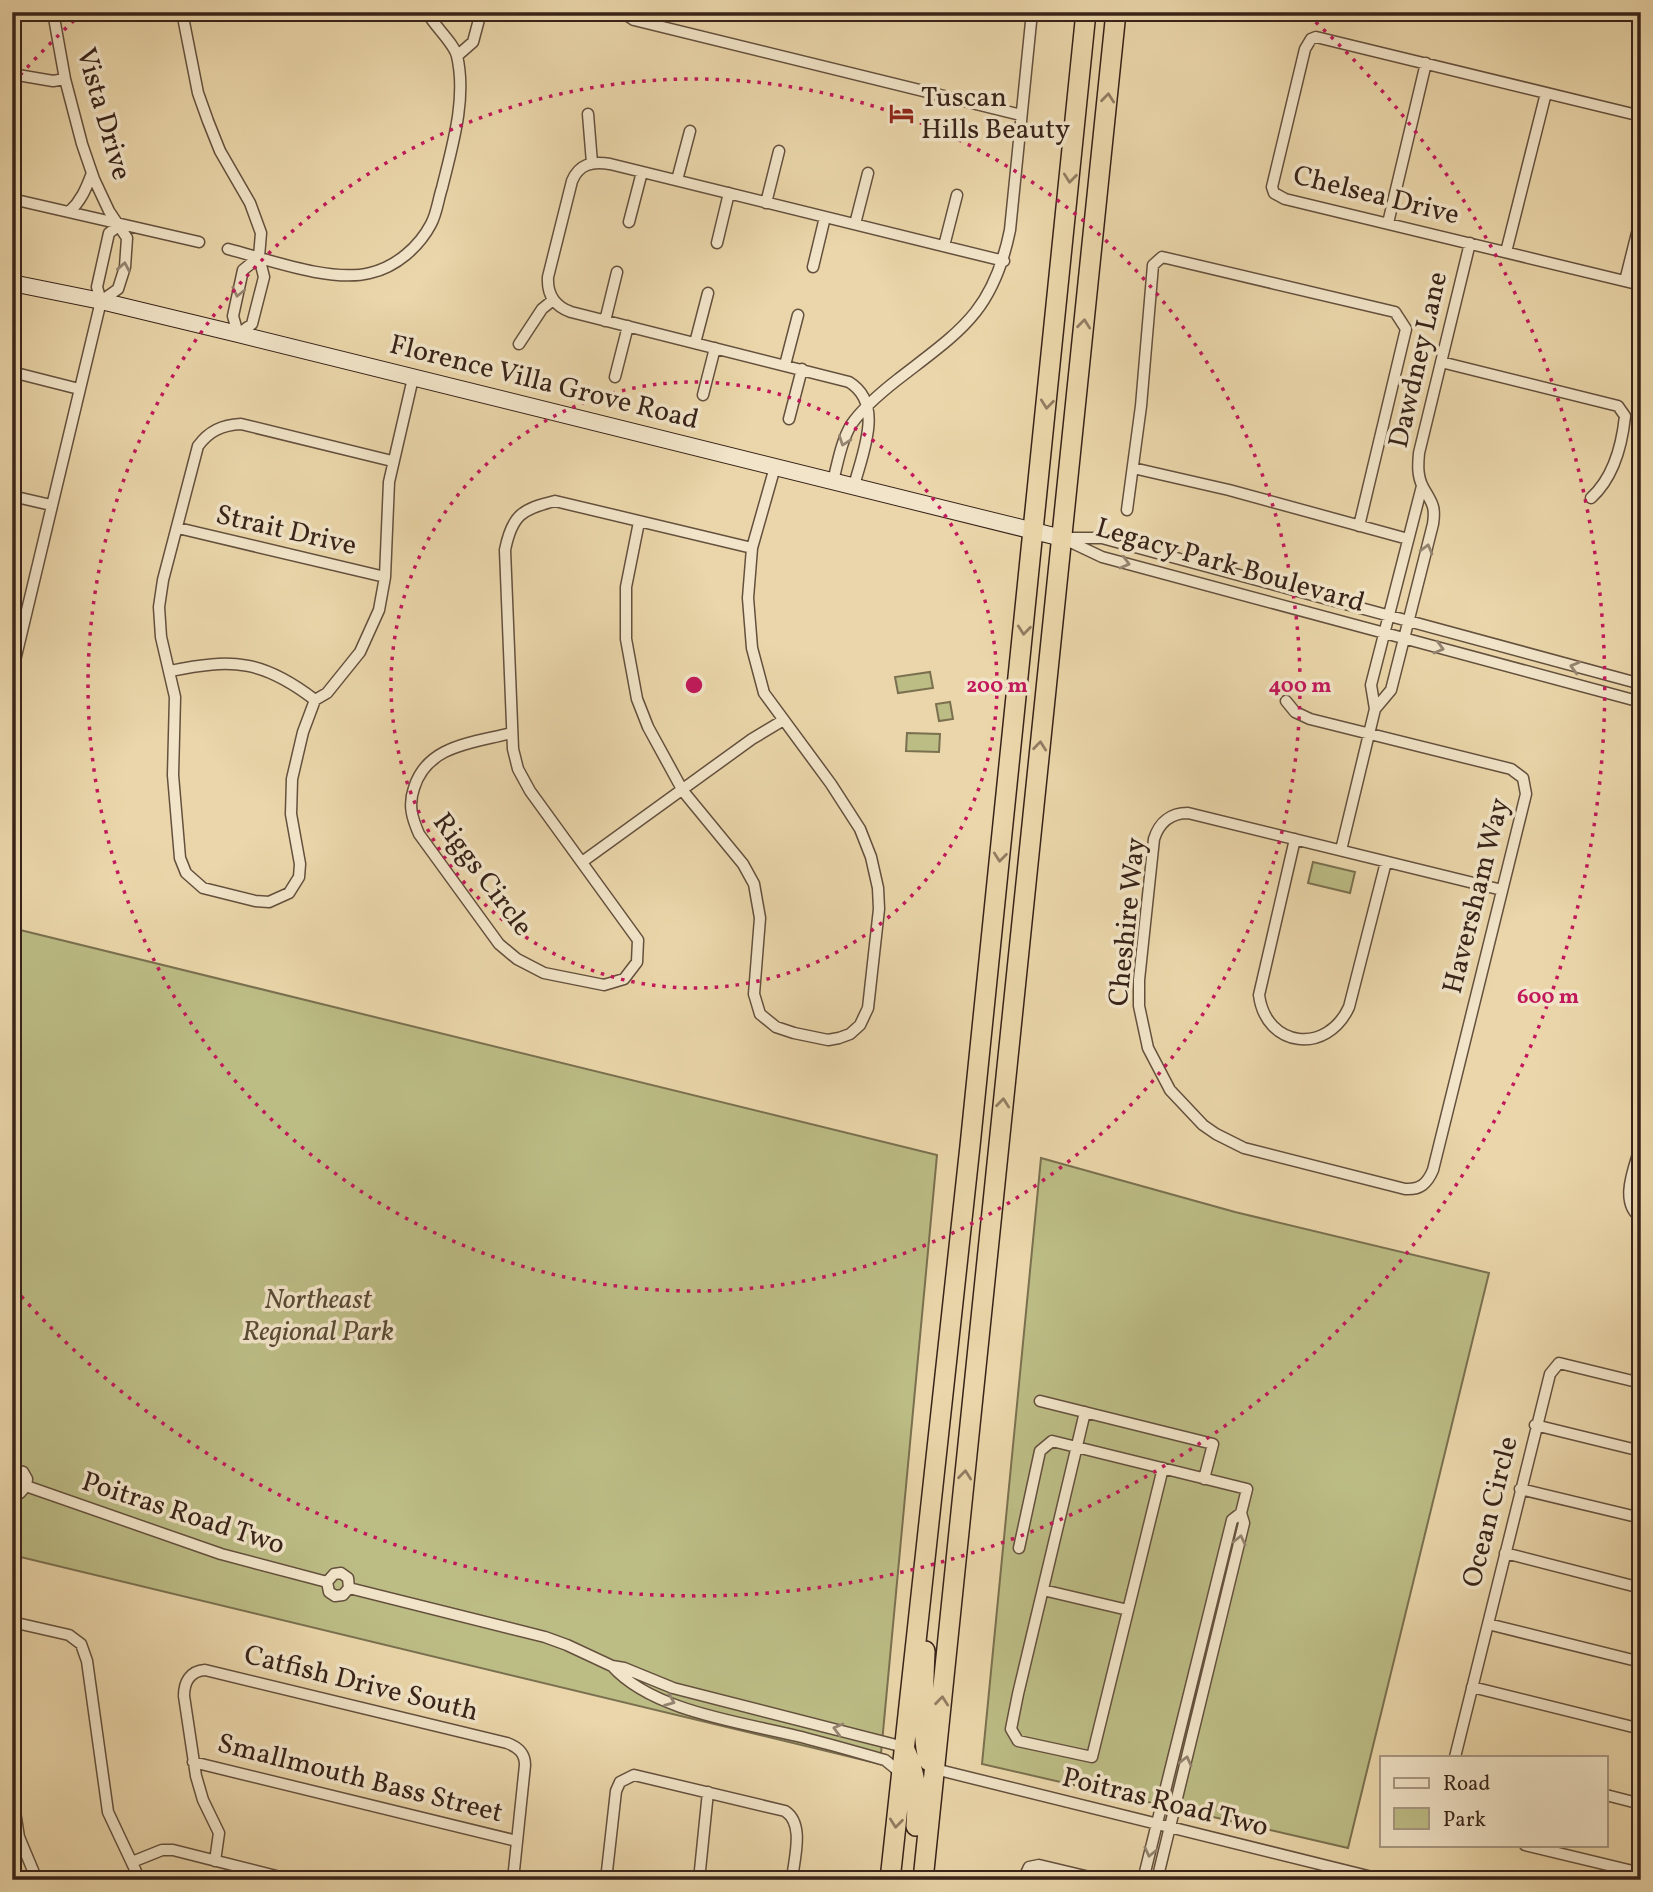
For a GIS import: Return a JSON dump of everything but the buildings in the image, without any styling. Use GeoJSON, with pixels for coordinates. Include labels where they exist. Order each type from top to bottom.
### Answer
{"type":"FeatureCollection","features":[{"type":"Feature","properties":{"kind":"highway"},"geometry":{"type":"LineString","coordinates":[[890,1880],[972,1124],[1086,12]]}},
{"type":"Feature","properties":{"kind":"highway"},"geometry":{"type":"LineString","coordinates":[[923,1880],[1116,12]]}},
{"type":"Feature","properties":{"kind":"highway"},"geometry":{"type":"LineString","coordinates":[[972,1124],[982,1130],[985,1146],[983,1223],[977,1292],[980,1321]]}},
{"type":"Feature","properties":{"kind":"highway"},"geometry":{"type":"LineString","coordinates":[[928,1526],[935,1550],[925,1659],[925,1736],[928,1758],[935,1769]]}},
{"type":"Feature","properties":{"kind":"highway"},"geometry":{"type":"LineString","coordinates":[[904,1747],[915,1778],[918,1798],[915,1880]]}},
{"type":"Feature","properties":{"kind":"street","name":"Vista Drive"},"geometry":{"type":"LineString","coordinates":[[53,12],[65,79],[92,173],[109,211],[127,239],[125,267],[118,289],[101,301]]}},
{"type":"Feature","properties":{"kind":"street"},"geometry":{"type":"LineString","coordinates":[[182,12],[198,93],[208,121],[220,151],[244,190],[259,224],[259,257],[264,277],[252,324],[238,334],[233,316],[243,270],[259,257]]}},
{"type":"Feature","properties":{"kind":"street"},"geometry":{"type":"LineString","coordinates":[[228,249],[329,274],[356,276],[385,268],[422,239],[435,214],[452,147],[459,102],[457,55],[427,12]]}},
{"type":"Feature","properties":{"kind":"street"},"geometry":{"type":"LineString","coordinates":[[457,55],[474,42],[481,12]]}},
{"type":"Feature","properties":{"kind":"street"},"geometry":{"type":"LineString","coordinates":[[622,12],[634,20],[1021,115]]}},
{"type":"Feature","properties":{"kind":"street"},"geometry":{"type":"LineString","coordinates":[[833,481],[846,434],[855,419],[886,388],[970,320],[989,293],[1004,261],[1010,230],[1032,12]]}},
{"type":"Feature","properties":{"kind":"street","name":"Chelsea Drive"},"geometry":{"type":"LineString","coordinates":[[1641,116],[1322,37],[1311,39],[1305,49],[1272,181],[1274,193],[1285,199],[1641,285]]}},
{"type":"Feature","properties":{"kind":"street"},"geometry":{"type":"LineString","coordinates":[[1388,223],[1426,63]]}},
{"type":"Feature","properties":{"kind":"street"},"geometry":{"type":"LineString","coordinates":[[12,74],[53,81],[65,79]]}},
{"type":"Feature","properties":{"kind":"street"},"geometry":{"type":"LineString","coordinates":[[1506,252],[1546,93]]}},
{"type":"Feature","properties":{"kind":"street"},"geometry":{"type":"LineString","coordinates":[[588,114],[592,163]]}},
{"type":"Feature","properties":{"kind":"street"},"geometry":{"type":"LineString","coordinates":[[677,180],[690,131]]}},
{"type":"Feature","properties":{"kind":"street"},"geometry":{"type":"LineString","coordinates":[[766,203],[779,151]]}},
{"type":"Feature","properties":{"kind":"street"},"geometry":{"type":"LineString","coordinates":[[854,486],[869,421],[869,407],[861,391],[849,382],[566,311],[553,300],[548,277],[572,181],[581,167],[604,163],[1004,261]]}},
{"type":"Feature","properties":{"kind":"street"},"geometry":{"type":"LineString","coordinates":[[629,222],[642,172]]}},
{"type":"Feature","properties":{"kind":"street"},"geometry":{"type":"LineString","coordinates":[[69,212],[85,194],[92,173]]}},
{"type":"Feature","properties":{"kind":"street"},"geometry":{"type":"LineString","coordinates":[[855,225],[868,173]]}},
{"type":"Feature","properties":{"kind":"street"},"geometry":{"type":"LineString","coordinates":[[717,243],[729,193]]}},
{"type":"Feature","properties":{"kind":"street"},"geometry":{"type":"LineString","coordinates":[[944,246],[957,195]]}},
{"type":"Feature","properties":{"kind":"street"},"geometry":{"type":"LineString","coordinates":[[12,199],[199,243]]}},
{"type":"Feature","properties":{"kind":"street"},"geometry":{"type":"LineString","coordinates":[[813,267],[825,217]]}},
{"type":"Feature","properties":{"kind":"street"},"geometry":{"type":"LineString","coordinates":[[1625,281],[1641,217]]}},
{"type":"Feature","properties":{"kind":"street"},"geometry":{"type":"LineString","coordinates":[[12,673],[101,301],[97,287],[109,233],[120,225]]}},
{"type":"Feature","properties":{"kind":"street","name":"Dawdney Lane"},"geometry":{"type":"LineString","coordinates":[[1375,709],[1391,690],[1434,517],[1433,501],[1422,486],[1418,472],[1419,453],[1470,243]]}},
{"type":"Feature","properties":{"kind":"street"},"geometry":{"type":"LineString","coordinates":[[1127,510],[1141,406],[1153,265],[1162,257],[1395,312],[1406,329],[1359,526]]}},
{"type":"Feature","properties":{"kind":"street"},"geometry":{"type":"LineString","coordinates":[[605,321],[617,272]]}},
{"type":"Feature","properties":{"kind":"street","name":"Florence Villa Grove Road"},"geometry":{"type":"LineString","coordinates":[[12,283],[238,334],[1062,538]]}},
{"type":"Feature","properties":{"kind":"street"},"geometry":{"type":"LineString","coordinates":[[695,343],[708,293]]}},
{"type":"Feature","properties":{"kind":"street"},"geometry":{"type":"LineString","coordinates":[[519,344],[542,309],[553,300]]}},
{"type":"Feature","properties":{"kind":"street"},"geometry":{"type":"LineString","coordinates":[[785,365],[798,315]]}},
{"type":"Feature","properties":{"kind":"street"},"geometry":{"type":"LineString","coordinates":[[615,377],[628,326]]}},
{"type":"Feature","properties":{"kind":"street"},"geometry":{"type":"LineString","coordinates":[[703,395],[715,348]]}},
{"type":"Feature","properties":{"kind":"street"},"geometry":{"type":"LineString","coordinates":[[1441,362],[1618,406],[1623,410],[1624,423],[1613,466],[1605,483],[1591,498]]}},
{"type":"Feature","properties":{"kind":"street"},"geometry":{"type":"LineString","coordinates":[[789,419],[802,369]]}},
{"type":"Feature","properties":{"kind":"street"},"geometry":{"type":"LineString","coordinates":[[12,372],[79,389]]}},
{"type":"Feature","properties":{"kind":"street"},"geometry":{"type":"LineString","coordinates":[[392,460],[245,424],[220,427],[198,446],[163,580],[159,607],[161,637],[175,696],[173,775],[176,833],[182,864],[191,878],[204,888],[269,902],[284,897],[294,888],[299,877],[300,864],[291,814],[292,779],[303,732],[315,700],[327,693],[365,644],[379,610],[385,578],[386,512],[392,460],[414,378]]}},
{"type":"Feature","properties":{"kind":"street"},"geometry":{"type":"LineString","coordinates":[[639,522],[626,587],[626,639],[637,699],[648,727],[683,790],[743,864],[754,884],[760,918],[754,994],[760,1014],[768,1022],[794,1033],[828,1040],[839,1038],[860,1025],[869,1008],[879,909],[878,888],[865,842],[838,796],[764,693],[752,648],[748,598],[752,548],[775,467]]}},
{"type":"Feature","properties":{"kind":"street"},"geometry":{"type":"LineString","coordinates":[[1133,468],[1229,490],[1408,540]]}},
{"type":"Feature","properties":{"kind":"street","name":"Dawdney Lane"},"geometry":{"type":"LineString","coordinates":[[1375,709],[1371,685],[1422,486]]}},
{"type":"Feature","properties":{"kind":"street"},"geometry":{"type":"LineString","coordinates":[[12,495],[51,505]]}},
{"type":"Feature","properties":{"kind":"street","name":"Riggs Circle"},"geometry":{"type":"LineString","coordinates":[[511,733],[446,750],[430,760],[418,773],[410,799],[412,817],[419,834],[499,944],[517,959],[544,973],[604,985],[624,979],[637,962],[638,940],[524,782],[513,749],[505,550],[509,528],[528,507],[555,501],[752,548]]}},
{"type":"Feature","properties":{"kind":"street","name":"Strait Drive"},"geometry":{"type":"LineString","coordinates":[[178,528],[385,578]]}},
{"type":"Feature","properties":{"kind":"street","name":"Legacy Park Boulevard"},"geometry":{"type":"LineString","coordinates":[[1062,538],[1102,538],[1641,684]]}},
{"type":"Feature","properties":{"kind":"street","name":"Legacy Park Boulevard"},"geometry":{"type":"LineString","coordinates":[[1062,538],[1102,557],[1641,702]]}},
{"type":"Feature","properties":{"kind":"street"},"geometry":{"type":"LineString","coordinates":[[170,671],[205,663],[249,665],[284,678],[315,700]]}},
{"type":"Feature","properties":{"kind":"street","name":"Haversham Way"},"geometry":{"type":"LineString","coordinates":[[1286,701],[1295,712],[1310,719],[1511,769],[1523,778],[1526,794],[1433,1170],[1423,1186]]}},
{"type":"Feature","properties":{"kind":"street"},"geometry":{"type":"LineString","coordinates":[[1341,850],[1375,709]]}},
{"type":"Feature","properties":{"kind":"street"},"geometry":{"type":"LineString","coordinates":[[582,862],[782,721]]}},
{"type":"Feature","properties":{"kind":"street","name":"Cheshire Way"},"geometry":{"type":"LineString","coordinates":[[1423,1186],[1405,1189],[1258,1153],[1230,1142],[1203,1125],[1180,1103],[1161,1077],[1147,1048],[1140,1020],[1139,980],[1154,839],[1160,826],[1172,815],[1188,813],[1502,890]]}},
{"type":"Feature","properties":{"kind":"street"},"geometry":{"type":"LineString","coordinates":[[1295,839],[1259,995],[1264,1016],[1270,1024],[1288,1036],[1299,1039],[1319,1038],[1345,1017],[1386,862]]}},
{"type":"Feature","properties":{"kind":"street"},"geometry":{"type":"LineString","coordinates":[[1641,1144],[1628,1195],[1632,1211],[1641,1218]]}},
{"type":"Feature","properties":{"kind":"street","name":"Ocean Circle"},"geometry":{"type":"LineString","coordinates":[[1457,1756],[1535,1425],[1550,1374],[1559,1363],[1641,1383]]}},
{"type":"Feature","properties":{"kind":"street"},"geometry":{"type":"LineString","coordinates":[[1040,1401],[1213,1444],[1204,1479]]}},
{"type":"Feature","properties":{"kind":"street"},"geometry":{"type":"LineString","coordinates":[[1086,1412],[1011,1729],[1018,1741],[1092,1757],[1163,1468]]}},
{"type":"Feature","properties":{"kind":"street"},"geometry":{"type":"LineString","coordinates":[[1535,1425],[1641,1451]]}},
{"type":"Feature","properties":{"kind":"street"},"geometry":{"type":"LineString","coordinates":[[1019,1548],[1040,1451],[1052,1441],[1247,1489],[1241,1513],[1244,1523],[1157,1880]]}},
{"type":"Feature","properties":{"kind":"street","name":"Poitras Road Two"},"geometry":{"type":"LineString","coordinates":[[12,1470],[23,1472],[27,1479],[26,1486],[221,1554],[327,1582]]}},
{"type":"Feature","properties":{"kind":"street"},"geometry":{"type":"LineString","coordinates":[[12,1493],[20,1493],[26,1486]]}},
{"type":"Feature","properties":{"kind":"street"},"geometry":{"type":"LineString","coordinates":[[1520,1489],[1641,1518]]}},
{"type":"Feature","properties":{"kind":"street"},"geometry":{"type":"LineString","coordinates":[[1143,1880],[1232,1520],[1241,1513]]}},
{"type":"Feature","properties":{"kind":"street"},"geometry":{"type":"LineString","coordinates":[[1505,1553],[1641,1588]]}},
{"type":"Feature","properties":{"kind":"street","name":"Poitras Road Two"},"geometry":{"type":"LineString","coordinates":[[341,1573],[348,1578],[349,1588],[343,1595],[335,1596],[329,1592],[327,1582],[334,1574],[341,1573]]}},
{"type":"Feature","properties":{"kind":"street","name":"Poitras Road Two"},"geometry":{"type":"LineString","coordinates":[[349,1588],[545,1637],[612,1666],[682,1690],[904,1747]]}},
{"type":"Feature","properties":{"kind":"street"},"geometry":{"type":"LineString","coordinates":[[1043,1590],[1128,1610]]}},
{"type":"Feature","properties":{"kind":"street"},"geometry":{"type":"LineString","coordinates":[[1214,1591],[1227,1594]]}},
{"type":"Feature","properties":{"kind":"street"},"geometry":{"type":"LineString","coordinates":[[12,1622],[69,1635],[81,1644],[87,1661],[108,1812],[140,1880]]}},
{"type":"Feature","properties":{"kind":"street"},"geometry":{"type":"LineString","coordinates":[[1488,1624],[1641,1662]]}},
{"type":"Feature","properties":{"kind":"street","name":"Poitras Road Two"},"geometry":{"type":"LineString","coordinates":[[612,1666],[633,1683],[677,1704],[885,1760],[901,1773]]}},
{"type":"Feature","properties":{"kind":"street","name":"Catfish Drive South"},"geometry":{"type":"LineString","coordinates":[[193,1762],[184,1696],[185,1685],[190,1676],[199,1670],[507,1743],[521,1751],[525,1765],[517,1841]]}},
{"type":"Feature","properties":{"kind":"street"},"geometry":{"type":"LineString","coordinates":[[1472,1687],[1641,1729]]}},
{"type":"Feature","properties":{"kind":"street"},"geometry":{"type":"LineString","coordinates":[[193,1762],[203,1800],[219,1833],[215,1861]]}},
{"type":"Feature","properties":{"kind":"street","name":"Smallmouth Bass Street"},"geometry":{"type":"LineString","coordinates":[[193,1762],[517,1841]]}},
{"type":"Feature","properties":{"kind":"street","name":"Poitras Road Two"},"geometry":{"type":"LineString","coordinates":[[935,1769],[1384,1880]]}},
{"type":"Feature","properties":{"kind":"street"},"geometry":{"type":"LineString","coordinates":[[606,1880],[614,1802],[620,1782],[629,1776],[708,1792],[785,1811],[793,1816],[797,1828],[792,1880]]}},
{"type":"Feature","properties":{"kind":"street"},"geometry":{"type":"LineString","coordinates":[[699,1880],[708,1792]]}},
{"type":"Feature","properties":{"kind":"street"},"geometry":{"type":"LineString","coordinates":[[12,1793],[19,1837],[37,1880]]}},
{"type":"Feature","properties":{"kind":"street"},"geometry":{"type":"LineString","coordinates":[[1608,1796],[1641,1804]]}},
{"type":"Feature","properties":{"kind":"street"},"geometry":{"type":"LineString","coordinates":[[513,1880],[517,1841]]}},
{"type":"Feature","properties":{"kind":"street"},"geometry":{"type":"LineString","coordinates":[[1529,1846],[1641,1873]]}},
{"type":"Feature","properties":{"kind":"street"},"geometry":{"type":"LineString","coordinates":[[132,1862],[166,1849],[290,1879]]}},
{"type":"Feature","properties":{"kind":"street"},"geometry":{"type":"LineString","coordinates":[[1023,1880],[1029,1867],[1039,1865],[1102,1880]]}},
{"type":"Feature","properties":{"kind":"green space"},"geometry":{"type":"Polygon","coordinates":[[[930,672],[933,688],[898,693],[895,677],[930,672]]]}},
{"type":"Feature","properties":{"kind":"green space"},"geometry":{"type":"Polygon","coordinates":[[[950,702],[953,719],[939,721],[936,704],[950,702]]]}},
{"type":"Feature","properties":{"kind":"green space"},"geometry":{"type":"Polygon","coordinates":[[[907,733],[940,734],[939,752],[906,751],[907,733]]]}},
{"type":"Feature","properties":{"kind":"green space"},"geometry":{"type":"Polygon","coordinates":[[[1313,862],[1355,872],[1350,893],[1308,883],[1313,862]]]}},
{"type":"Feature","properties":{"kind":"green space","name":"Northeast Regional Park"},"geometry":{"type":"Polygon","coordinates":[[[12,928],[937,1155],[880,1764],[12,1555],[12,928]]]}},
{"type":"Feature","properties":{"kind":"green space"},"geometry":{"type":"Polygon","coordinates":[[[1041,1158],[1235,1212],[1489,1273],[1348,1848],[982,1764],[1041,1158]]]}},
{"type":"Feature","properties":{"kind":"place","name":"Tuscan Hills Beauty"},"geometry":{"type":"Point","coordinates":[901,114]}}]}
